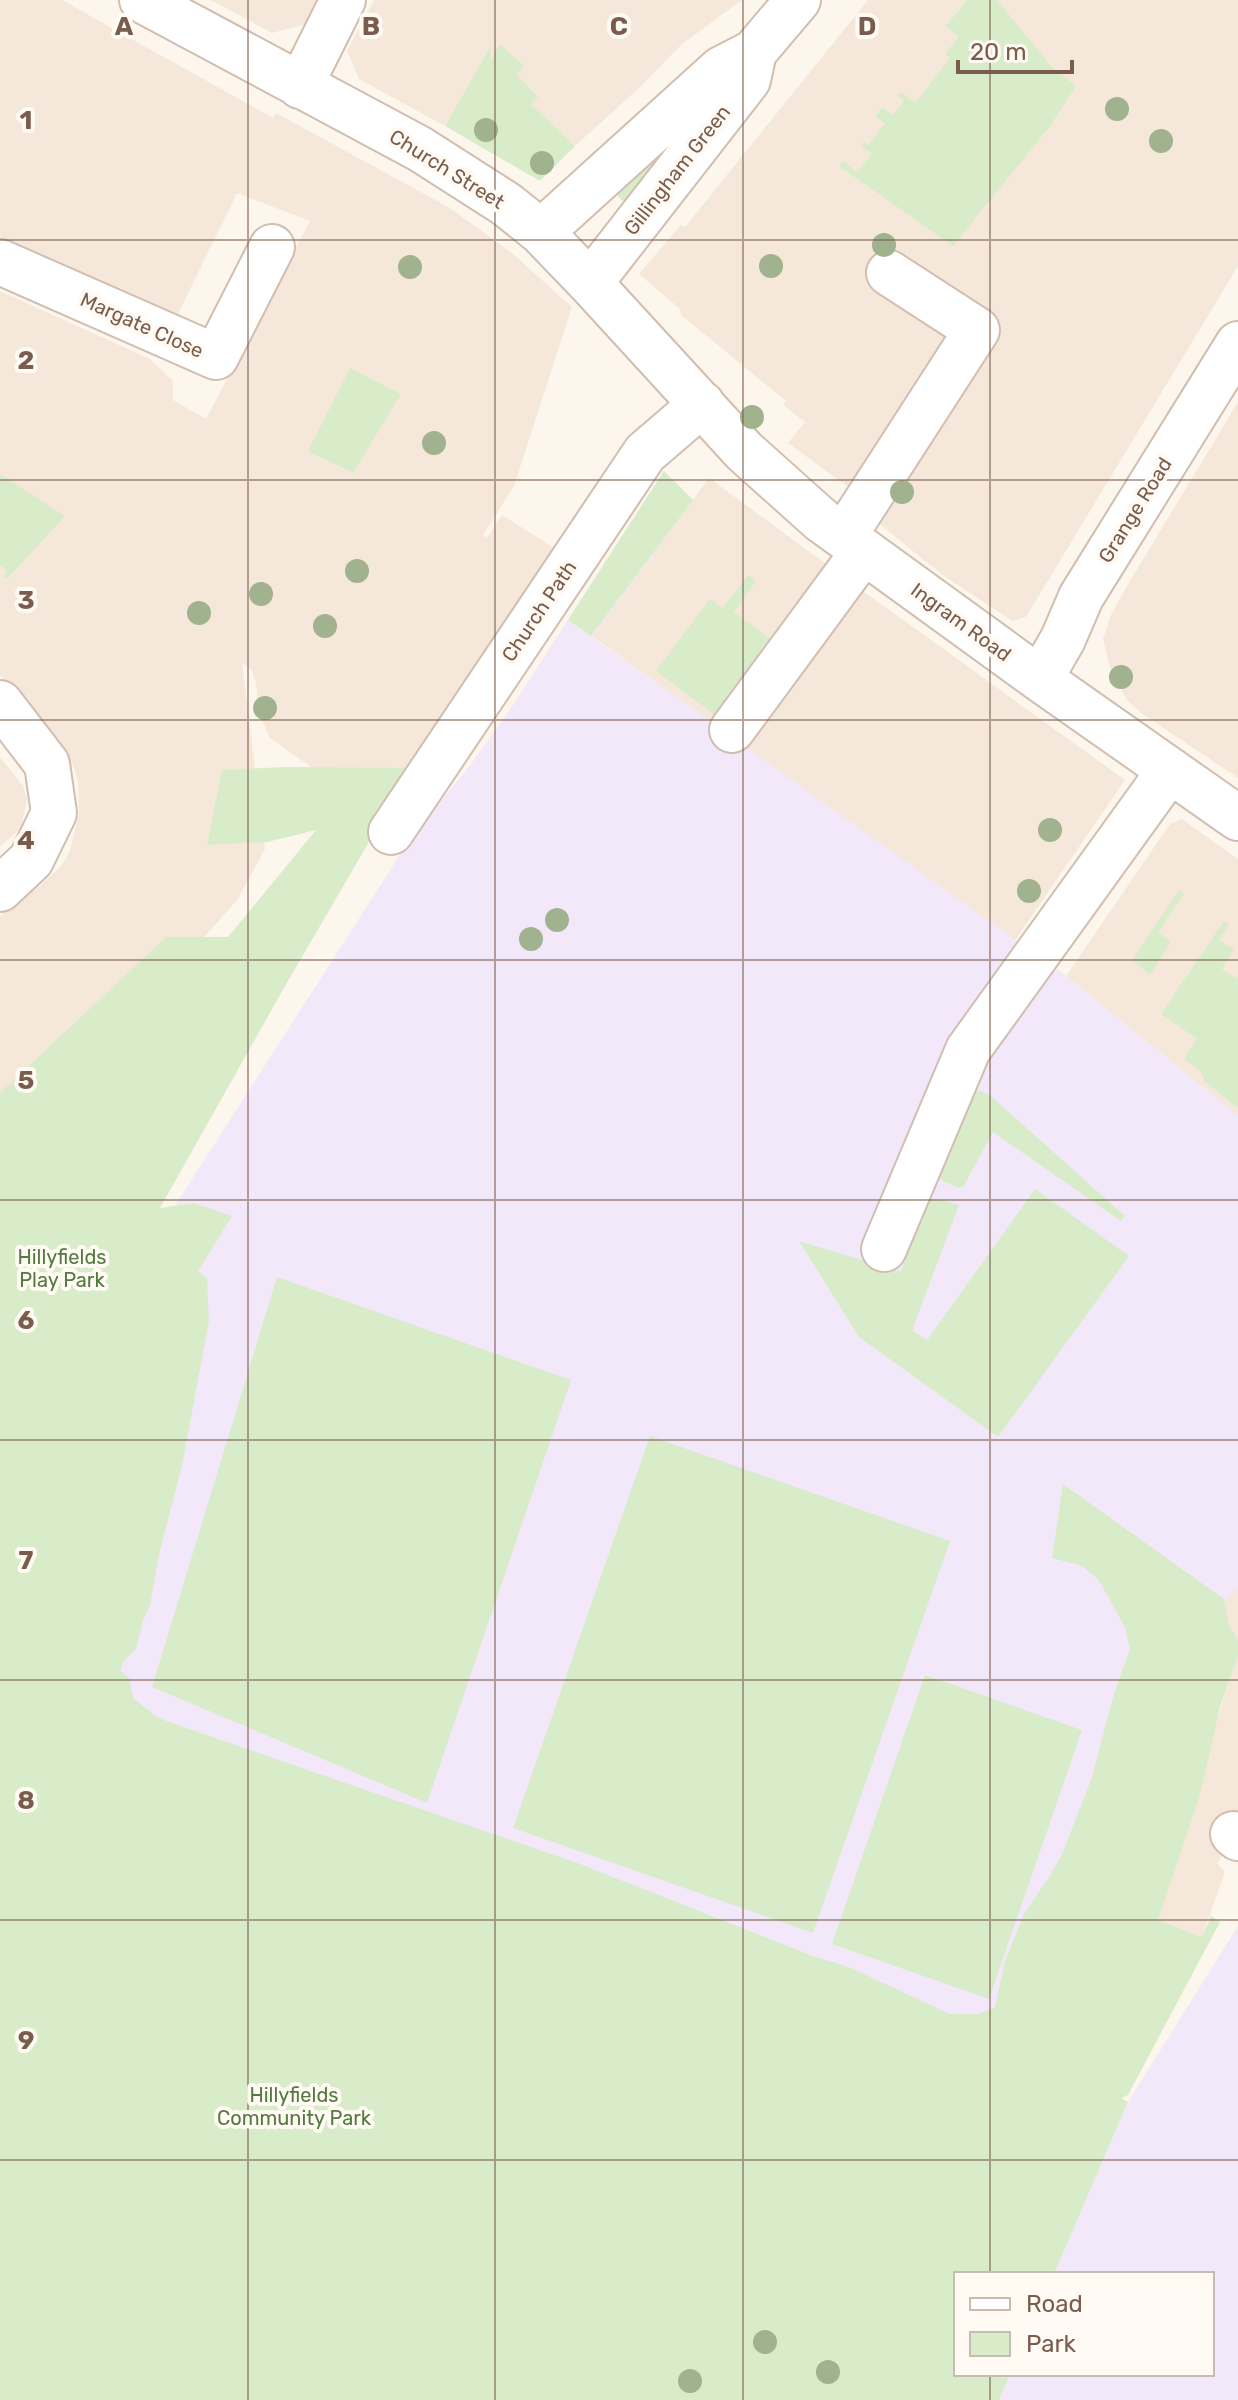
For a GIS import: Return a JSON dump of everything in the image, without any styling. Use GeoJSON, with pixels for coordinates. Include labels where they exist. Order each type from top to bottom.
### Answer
{"type":"FeatureCollection","features":[{"type":"Feature","properties":{"kind":"street","name":"Church Street"},"geometry":{"type":"LineString","coordinates":[[142,0],[420,149],[506,204],[541,232],[702,404]]}},
{"type":"Feature","properties":{"kind":"street"},"geometry":{"type":"LineString","coordinates":[[300,86],[343,0]]}},
{"type":"Feature","properties":{"kind":"street","name":"Gillingham Green"},"geometry":{"type":"LineString","coordinates":[[541,232],[721,69],[754,52],[798,0]]}},
{"type":"Feature","properties":{"kind":"street","name":"Gillingham Green"},"geometry":{"type":"LineString","coordinates":[[590,283],[748,80],[754,52]]}},
{"type":"Feature","properties":{"kind":"street","name":"Margate Close"},"geometry":{"type":"LineString","coordinates":[[0,262],[216,357],[272,247]]}},
{"type":"Feature","properties":{"kind":"street"},"geometry":{"type":"LineString","coordinates":[[732,730],[854,543],[977,330],[889,273]]}},
{"type":"Feature","properties":{"kind":"street","name":"Grange Road"},"geometry":{"type":"LineString","coordinates":[[1040,679],[1063,639],[1081,597],[1238,344]]}},
{"type":"Feature","properties":{"kind":"street","name":"Ingram Road"},"geometry":{"type":"LineString","coordinates":[[702,404],[744,451],[821,520],[1238,818]]}},
{"type":"Feature","properties":{"kind":"street","name":"Church Path"},"geometry":{"type":"LineString","coordinates":[[391,832],[645,453],[702,404]]}},
{"type":"Feature","properties":{"kind":"street"},"geometry":{"type":"LineString","coordinates":[[0,703],[47,764],[54,813],[31,860],[0,889]]}},
{"type":"Feature","properties":{"kind":"street"},"geometry":{"type":"LineString","coordinates":[[884,1249],[968,1050],[1170,770]]}},
{"type":"Feature","properties":{"kind":"shaded area"},"geometry":{"type":"Polygon","coordinates":[[[0,0],[62,0],[273,118],[276,113],[450,208],[513,254],[572,307],[514,486],[483,535],[487,538],[502,515],[556,549],[375,812],[270,738],[259,714],[252,671],[242,662],[265,849],[237,900],[177,968],[0,1107],[0,916],[61,866],[70,851],[79,812],[78,781],[73,765],[39,719],[0,675],[0,291],[150,359],[173,381],[173,400],[206,419],[310,221],[237,193],[178,314],[0,237],[0,0]]]}},
{"type":"Feature","properties":{"kind":"shaded area"},"geometry":{"type":"Polygon","coordinates":[[[211,0],[319,0],[307,24],[272,33],[211,0]]]}},
{"type":"Feature","properties":{"kind":"shaded area"},"geometry":{"type":"Polygon","coordinates":[[[374,0],[742,0],[682,44],[575,146],[489,64],[490,47],[445,126],[359,79],[347,51],[374,0]]]}},
{"type":"Feature","properties":{"kind":"shaded area"},"geometry":{"type":"Polygon","coordinates":[[[868,0],[1238,0],[1238,266],[1026,617],[1012,621],[941,574],[854,503],[859,495],[788,443],[805,422],[783,405],[786,401],[681,315],[680,309],[639,274],[681,225],[685,227],[868,0]]]}},
{"type":"Feature","properties":{"kind":"shaded area"},"geometry":{"type":"Polygon","coordinates":[[[1238,402],[1238,778],[1128,701],[1112,675],[1103,639],[1111,615],[1127,586],[1238,402]]]}},
{"type":"Feature","properties":{"kind":"shaded area"},"geometry":{"type":"Polygon","coordinates":[[[664,471],[693,500],[592,637],[1066,976],[1238,1116],[1238,1587],[1172,1655],[1043,1978],[968,2031],[103,1709],[169,1215],[410,839],[471,764],[513,705],[664,471]]]}},
{"type":"Feature","properties":{"kind":"shaded area"},"geometry":{"type":"Polygon","coordinates":[[[709,478],[833,569],[717,727],[592,636],[709,478]]]}},
{"type":"Feature","properties":{"kind":"shaded area"},"geometry":{"type":"Polygon","coordinates":[[[856,586],[1125,780],[1014,942],[741,744],[856,586]]]}},
{"type":"Feature","properties":{"kind":"shaded area"},"geometry":{"type":"Polygon","coordinates":[[[0,757],[23,786],[27,799],[21,828],[0,847],[0,757]]]}},
{"type":"Feature","properties":{"kind":"shaded area"},"geometry":{"type":"Polygon","coordinates":[[[1182,819],[1238,859],[1238,1116],[1066,976],[1170,824],[1182,819]]]}},
{"type":"Feature","properties":{"kind":"shaded area"},"geometry":{"type":"Polygon","coordinates":[[[1238,1587],[1238,1640],[1229,1625],[1224,1599],[1238,1587]]]}},
{"type":"Feature","properties":{"kind":"shaded area"},"geometry":{"type":"Polygon","coordinates":[[[1238,1654],[1238,1832],[1217,1863],[1225,1872],[1202,1937],[1153,1919],[1238,1654]]]}},
{"type":"Feature","properties":{"kind":"shaded area"},"geometry":{"type":"Polygon","coordinates":[[[1238,1926],[1238,2400],[999,2400],[1009,2376],[1214,2376],[1214,2272],[1055,2272],[1128,2102],[1238,1926]]]}},
{"type":"Feature","properties":{"kind":"green space"},"geometry":{"type":"Polygon","coordinates":[[[967,0],[997,0],[1051,66],[1076,86],[1050,126],[953,246],[839,166],[843,161],[857,172],[872,154],[861,145],[864,142],[868,145],[885,124],[875,116],[882,107],[893,115],[904,101],[898,96],[901,92],[915,103],[950,58],[945,54],[959,37],[946,26],[967,0]]]}},
{"type":"Feature","properties":{"kind":"green space"},"geometry":{"type":"Polygon","coordinates":[[[500,44],[524,66],[516,74],[538,97],[531,104],[575,146],[540,181],[445,126],[491,45],[490,61],[500,44]]]}},
{"type":"Feature","properties":{"kind":"green space"},"geometry":{"type":"Polygon","coordinates":[[[663,137],[677,151],[631,209],[607,185],[663,137]]]}},
{"type":"Feature","properties":{"kind":"green space"},"geometry":{"type":"Polygon","coordinates":[[[350,368],[401,394],[353,473],[308,451],[350,368]]]}},
{"type":"Feature","properties":{"kind":"green space"},"geometry":{"type":"Polygon","coordinates":[[[664,471],[693,500],[591,636],[568,620],[664,471]]]}},
{"type":"Feature","properties":{"kind":"green space"},"geometry":{"type":"Polygon","coordinates":[[[0,474],[65,516],[7,579],[4,576],[7,571],[0,565],[0,474]]]}},
{"type":"Feature","properties":{"kind":"green space"},"geometry":{"type":"Polygon","coordinates":[[[748,575],[756,581],[734,612],[775,642],[719,718],[656,671],[710,599],[723,608],[748,575]]]}},
{"type":"Feature","properties":{"kind":"green space","name":"Hillyfields Community Park"},"geometry":{"type":"Polygon","coordinates":[[[412,768],[160,1208],[194,1203],[232,1216],[198,1271],[207,1278],[209,1320],[183,1461],[158,1559],[150,1606],[136,1649],[124,1661],[120,1671],[129,1678],[133,1698],[169,1722],[580,1864],[813,1956],[851,1968],[950,2014],[979,2014],[995,2007],[1005,1961],[1024,1914],[1063,1852],[1091,1780],[1114,1694],[1130,1649],[1125,1627],[1098,1579],[1082,1566],[1052,1558],[1063,1484],[1224,1599],[1229,1625],[1238,1640],[1238,1656],[1220,1707],[1200,1795],[1158,1920],[1202,1937],[1211,1916],[1220,1922],[1128,2095],[1121,2098],[1128,2102],[1055,2272],[954,2272],[954,2376],[1009,2376],[999,2400],[0,2400],[0,1093],[166,937],[228,937],[316,830],[267,842],[207,845],[222,770],[412,768]]]}},
{"type":"Feature","properties":{"kind":"green space"},"geometry":{"type":"Polygon","coordinates":[[[1179,890],[1184,893],[1158,932],[1171,942],[1150,975],[1132,960],[1179,890]]]}},
{"type":"Feature","properties":{"kind":"green space"},"geometry":{"type":"Polygon","coordinates":[[[1224,921],[1229,925],[1219,939],[1234,950],[1222,969],[1236,978],[1238,976],[1238,1108],[1205,1082],[1201,1072],[1184,1059],[1197,1039],[1161,1014],[1224,921]]]}},
{"type":"Feature","properties":{"kind":"green space"},"geometry":{"type":"Polygon","coordinates":[[[971,1090],[992,1097],[1125,1216],[1121,1221],[993,1132],[963,1187],[935,1177],[971,1090]]]}},
{"type":"Feature","properties":{"kind":"green space"},"geometry":{"type":"Polygon","coordinates":[[[1035,1189],[1129,1256],[998,1437],[859,1337],[799,1241],[901,1272],[927,1200],[937,1199],[959,1205],[914,1325],[913,1331],[927,1340],[1035,1189]]]}},
{"type":"Feature","properties":{"kind":"green space"},"geometry":{"type":"Polygon","coordinates":[[[277,1277],[571,1380],[427,1803],[152,1687],[277,1277]]]}},
{"type":"Feature","properties":{"kind":"green space"},"geometry":{"type":"Polygon","coordinates":[[[650,1436],[950,1541],[813,1933],[513,1828],[650,1436]]]}},
{"type":"Feature","properties":{"kind":"green space"},"geometry":{"type":"Polygon","coordinates":[[[925,1675],[1082,1730],[989,1999],[832,1944],[925,1675]]]}},
{"type":"Feature","properties":{"kind":"park label","name":"Hillyfields Play Park"},"geometry":{"type":"Point","coordinates":[62,1268]}}]}
